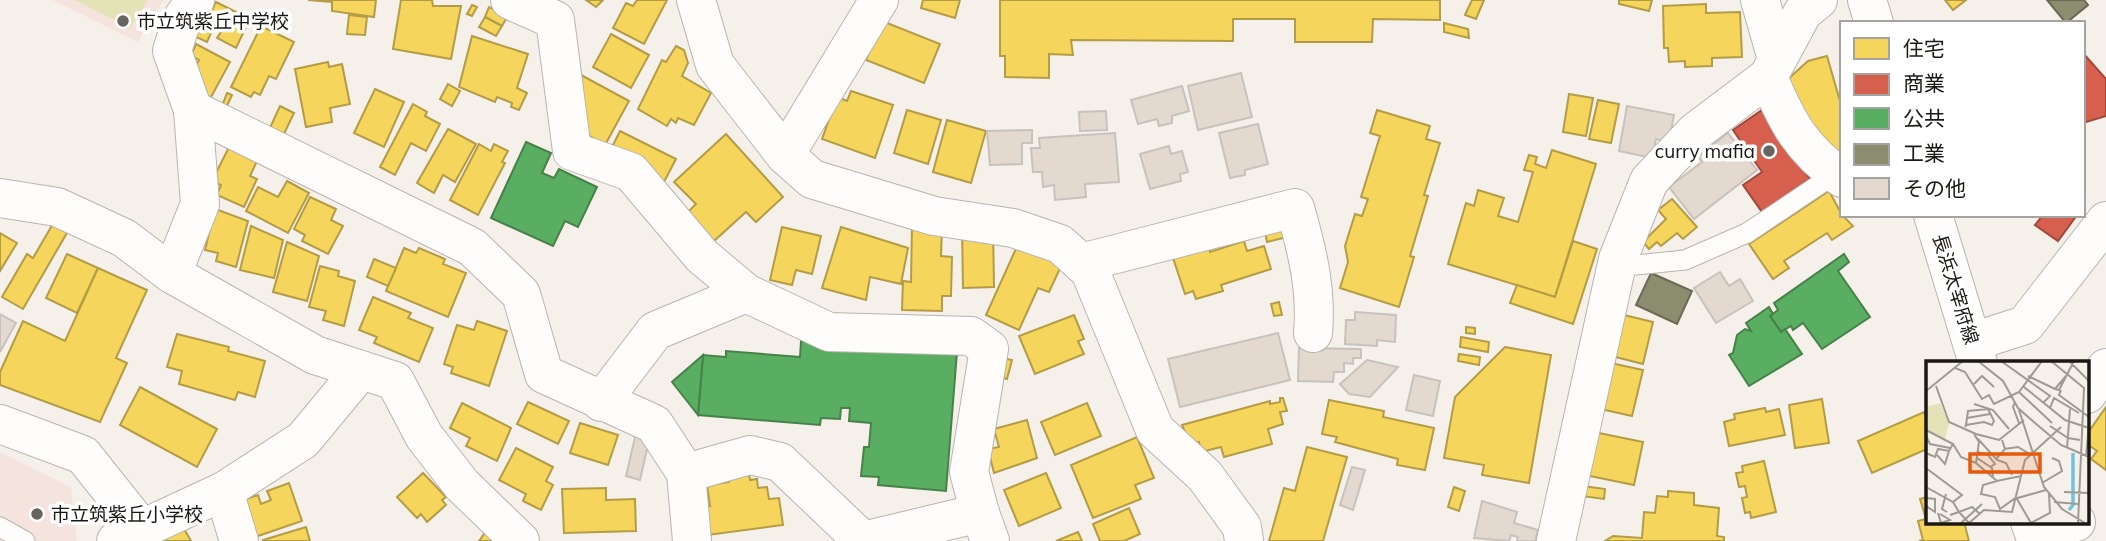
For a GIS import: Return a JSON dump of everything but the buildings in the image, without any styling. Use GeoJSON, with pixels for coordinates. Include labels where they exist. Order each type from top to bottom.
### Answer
{"type":"FeatureCollection","features":[{"type":"Feature","properties":{"kind":"street"},"geometry":{"type":"LineString","coordinates":[[172,274],[200,204],[193,110],[172,51],[182,19],[195,0]]}},
{"type":"Feature","properties":{"kind":"street"},"geometry":{"type":"LineString","coordinates":[[510,0],[555,20],[572,151],[631,172],[702,256],[746,293],[829,332],[971,336],[989,349],[969,472],[985,527],[863,541],[780,462],[750,455],[687,473]]}},
{"type":"Feature","properties":{"kind":"street"},"geometry":{"type":"LineString","coordinates":[[696,0],[715,65],[785,155],[812,179],[934,216],[1013,228],[1060,244],[1090,271],[1156,430],[1205,477],[1242,527],[1244,541]]}},
{"type":"Feature","properties":{"kind":"street"},"geometry":{"type":"LineString","coordinates":[[785,155],[879,0]]}},
{"type":"Feature","properties":{"kind":"street"},"geometry":{"type":"LineString","coordinates":[[1760,0],[1772,68],[1788,125],[1812,156],[1839,176]]}},
{"type":"Feature","properties":{"kind":"street"},"geometry":{"type":"LineString","coordinates":[[1556,541],[1616,267],[1650,181],[1695,132],[1772,68],[1803,12],[1818,0]]}},
{"type":"Feature","properties":{"kind":"street"},"geometry":{"type":"LineString","coordinates":[[1867,0],[1873,21]]}},
{"type":"Feature","properties":{"kind":"street"},"geometry":{"type":"LineString","coordinates":[[193,110],[472,247],[521,293],[544,374],[654,424],[687,473],[692,541]]}},
{"type":"Feature","properties":{"kind":"street"},"geometry":{"type":"LineString","coordinates":[[0,198],[57,207],[124,238],[172,274],[315,355],[395,381],[424,436],[462,485],[520,541]]}},
{"type":"Feature","properties":{"kind":"street"},"geometry":{"type":"LineString","coordinates":[[1081,263],[1296,208],[1309,256],[1315,310],[1313,333]]}},
{"type":"Feature","properties":{"kind":"street","name":"長浜太宰府線"},"geometry":{"type":"LineString","coordinates":[[1934,217],[1975,352]]}},
{"type":"Feature","properties":{"kind":"street"},"geometry":{"type":"LineString","coordinates":[[1975,352],[2025,325],[2106,221]]}},
{"type":"Feature","properties":{"kind":"street"},"geometry":{"type":"LineString","coordinates":[[601,401],[655,331],[746,293]]}},
{"type":"Feature","properties":{"kind":"street"},"geometry":{"type":"LineString","coordinates":[[2088,393],[2106,368]]}},
{"type":"Feature","properties":{"kind":"street"},"geometry":{"type":"LineString","coordinates":[[0,424],[83,455],[129,535],[224,491],[303,440],[361,369]]}},
{"type":"Feature","properties":{"kind":"street"},"geometry":{"type":"LineString","coordinates":[[224,491],[239,541]]}},
{"type":"Feature","properties":{"kind":"street"},"geometry":{"type":"LineString","coordinates":[[2088,518],[2106,511]]}},
{"type":"Feature","properties":{"kind":"street"},"geometry":{"type":"LineString","coordinates":[[2034,533],[2068,524]]}},
{"type":"Feature","properties":{"kind":"lane"},"geometry":{"type":"LineString","coordinates":[[1616,267],[1685,260],[1747,233],[1839,176]]}},
{"type":"Feature","properties":{"kind":"lane"},"geometry":{"type":"LineString","coordinates":[[0,527],[25,541]]}},
{"type":"Feature","properties":{"kind":"shaded area","name":"市立筑紫丘中学校"},"geometry":{"type":"Polygon","coordinates":[[[52,0],[164,0],[138,42],[52,0]]]}},
{"type":"Feature","properties":{"kind":"shaded area","name":"市立筑紫丘小学校"},"geometry":{"type":"Polygon","coordinates":[[[0,452],[71,487],[77,541],[0,541],[0,452]]]}},
{"type":"Feature","properties":{"kind":"green space"},"geometry":{"type":"Polygon","coordinates":[[[75,0],[148,0],[130,28],[75,0]]]}},
{"type":"Feature","properties":{"kind":"place","name":"市立筑紫丘中学校"},"geometry":{"type":"Point","coordinates":[123,21]}},
{"type":"Feature","properties":{"kind":"place","name":"curry mafia"},"geometry":{"type":"Point","coordinates":[1769,151]}},
{"type":"Feature","properties":{"kind":"place","name":"市立筑紫丘小学校"},"geometry":{"type":"Point","coordinates":[37,514]}}]}
